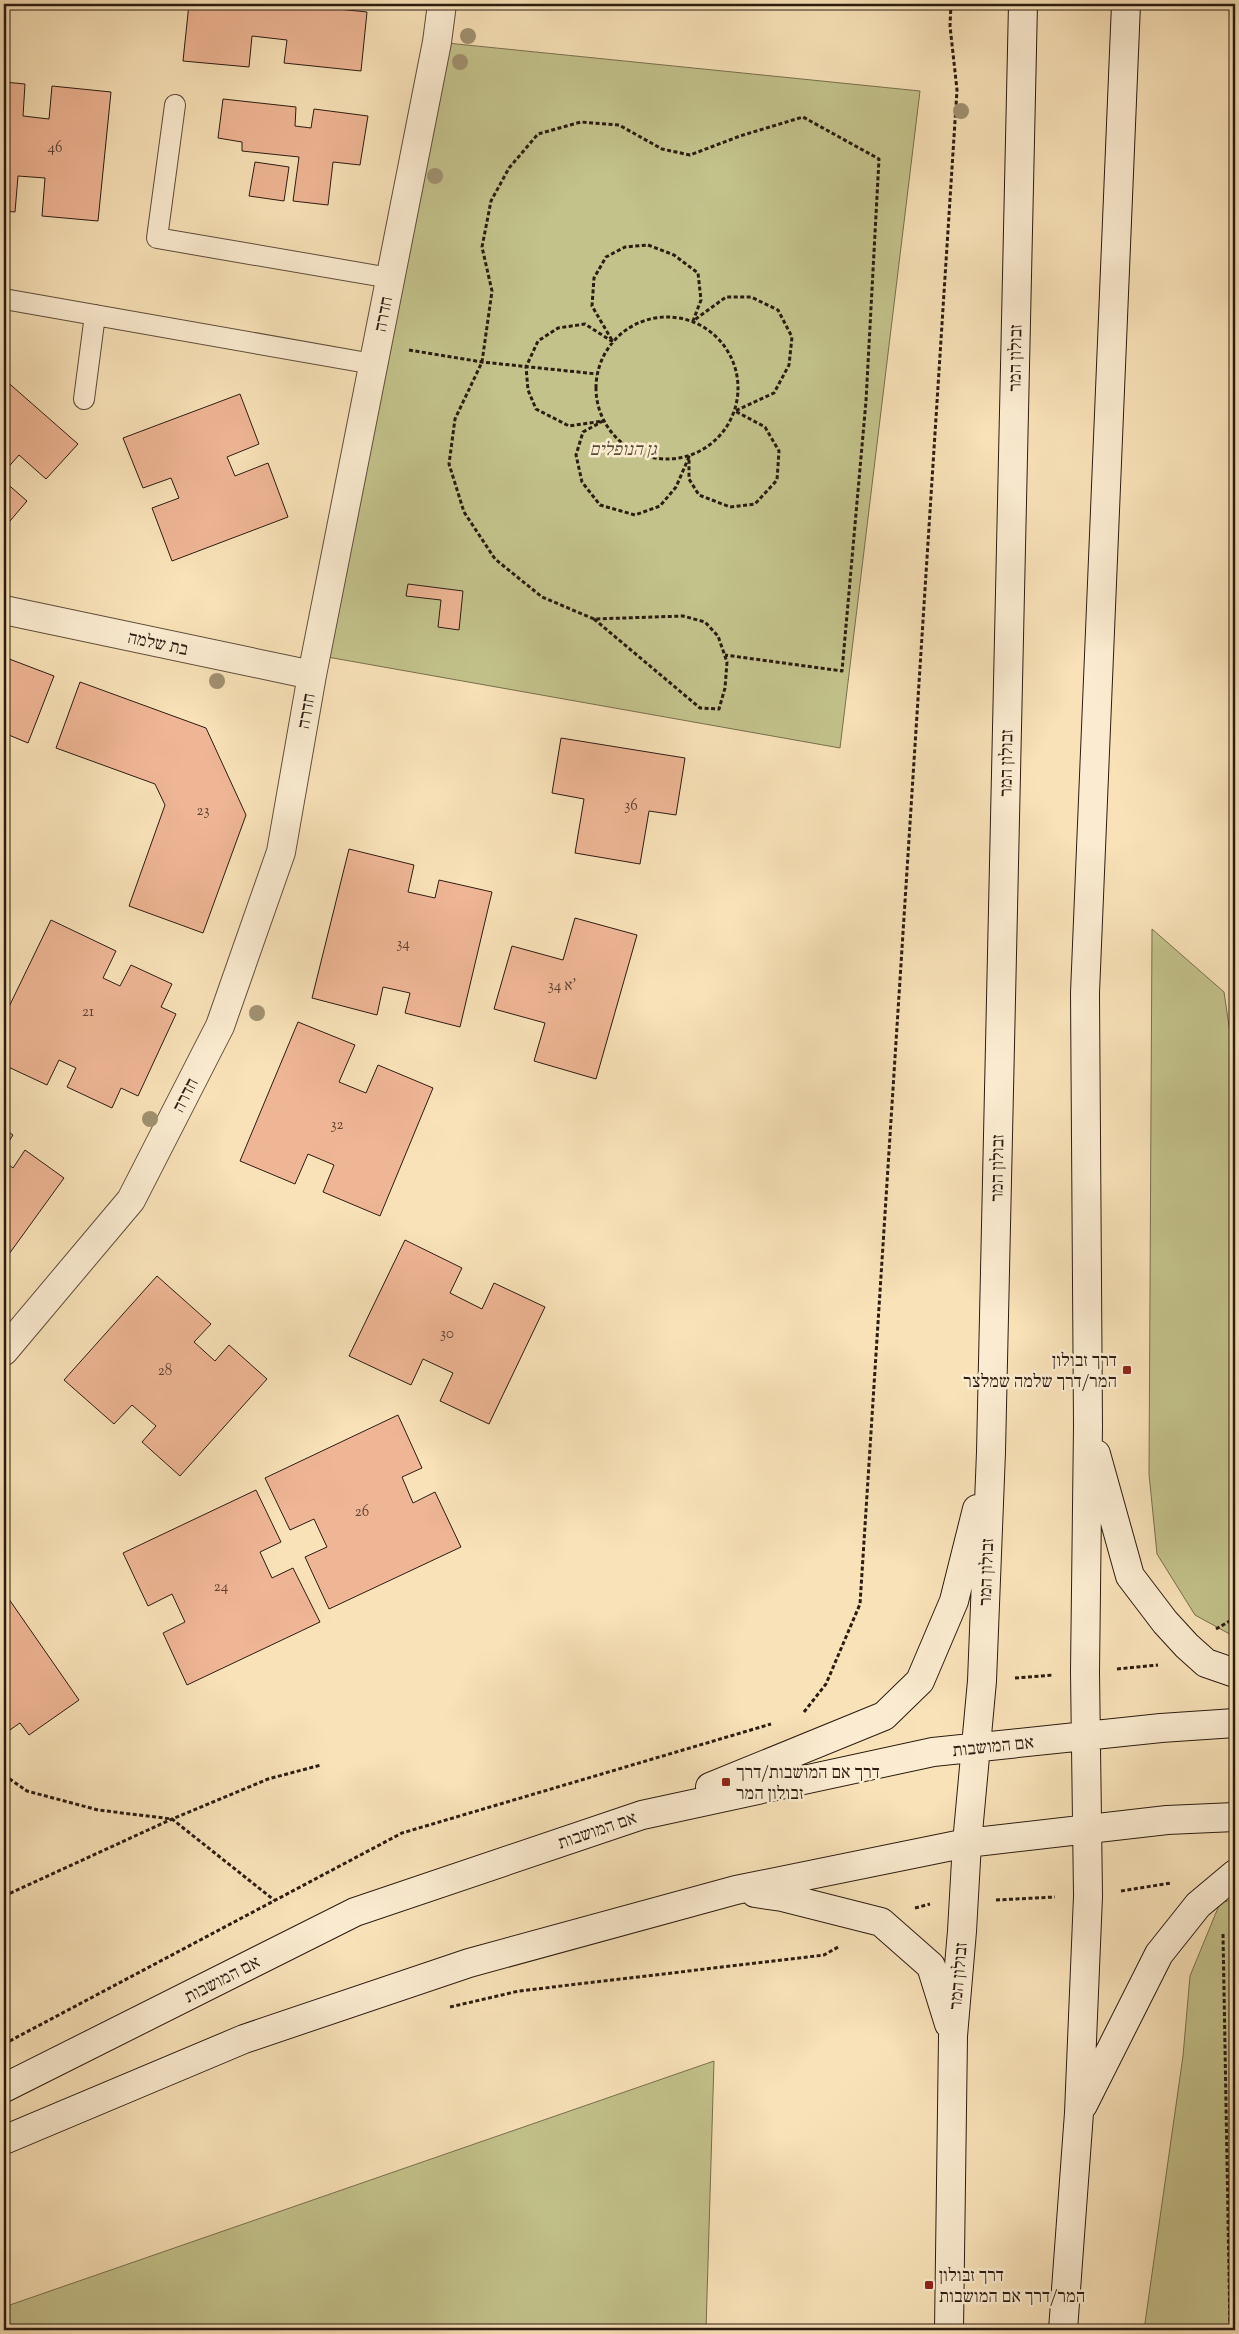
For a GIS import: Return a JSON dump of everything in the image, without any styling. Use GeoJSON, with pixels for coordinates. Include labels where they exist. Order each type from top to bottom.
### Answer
{"type":"FeatureCollection","features":[{"type":"Feature","properties":{"kind":"street","name":"חדרה"},"geometry":{"type":"LineString","coordinates":[[4,1351],[131,1200],[220,1026],[281,852],[312,675],[437,42],[442,4]]}},
{"type":"Feature","properties":{"kind":"street"},"geometry":{"type":"LineString","coordinates":[[1009,4],[1021,76]]}},
{"type":"Feature","properties":{"kind":"street","name":"זבולון המר"},"geometry":{"type":"LineString","coordinates":[[949,2330],[953,2036],[967,1843],[982,1681],[990,1452],[1023,4]]}},
{"type":"Feature","properties":{"kind":"street"},"geometry":{"type":"LineString","coordinates":[[1063,2330],[1079,2113],[1088,1896],[1086,1736],[1088,1426],[1085,993],[1126,4]]}},
{"type":"Feature","properties":{"kind":"street","name":"בת שלמה"},"geometry":{"type":"LineString","coordinates":[[4,610],[312,675]]}},
{"type":"Feature","properties":{"kind":"street"},"geometry":{"type":"LineString","coordinates":[[1088,1426],[1130,1576],[1164,1622],[1187,1646],[1206,1663],[1235,1673]]}},
{"type":"Feature","properties":{"kind":"street"},"geometry":{"type":"LineString","coordinates":[[642,1815],[884,1716],[920,1682],[954,1601],[990,1452]]}},
{"type":"Feature","properties":{"kind":"street","name":"אם המושבות"},"geometry":{"type":"LineString","coordinates":[[4,2088],[355,1912],[642,1815],[933,1752],[1161,1728],[1235,1723]]}},
{"type":"Feature","properties":{"kind":"street"},"geometry":{"type":"LineString","coordinates":[[4,2140],[244,2038],[469,1963],[736,1890],[967,1843],[1167,1820],[1235,1817]]}},
{"type":"Feature","properties":{"kind":"street"},"geometry":{"type":"LineString","coordinates":[[1079,2113],[1159,1954],[1198,1905],[1235,1874]]}},
{"type":"Feature","properties":{"kind":"street"},"geometry":{"type":"LineString","coordinates":[[736,1890],[782,1896],[881,1922],[931,1966],[953,2036]]}},
{"type":"Feature","properties":{"kind":"lane"},"geometry":{"type":"LineString","coordinates":[[175,105],[158,238],[390,278]]}},
{"type":"Feature","properties":{"kind":"lane"},"geometry":{"type":"LineString","coordinates":[[4,299],[95,315],[375,354]]}},
{"type":"Feature","properties":{"kind":"lane"},"geometry":{"type":"LineString","coordinates":[[84,399],[95,315]]}},
{"type":"Feature","properties":{"kind":"path"},"geometry":{"type":"LineString","coordinates":[[810,1712],[802,1715],[826,1684],[860,1604],[957,90],[950,26],[951,4]]}},
{"type":"Feature","properties":{"kind":"path"},"geometry":{"type":"LineString","coordinates":[[594,619],[683,616],[705,622],[718,636],[727,662],[725,688],[719,709],[700,708],[594,619],[542,597],[495,559],[464,512],[449,464],[455,419],[482,362],[492,291],[482,248],[491,201],[509,168],[538,134],[581,122],[619,125],[662,149],[690,155],[740,136],[803,117],[879,159],[866,400],[842,671],[725,655]]}},
{"type":"Feature","properties":{"kind":"path"},"geometry":{"type":"LineString","coordinates":[[612,342],[592,306],[594,278],[606,257],[625,247],[648,245],[674,255],[698,273],[701,300],[693,321]]}},
{"type":"Feature","properties":{"kind":"path"},"geometry":{"type":"LineString","coordinates":[[693,321],[726,297],[750,297],[778,310],[792,337],[789,365],[774,393],[735,412]]}},
{"type":"Feature","properties":{"kind":"path"},"geometry":{"type":"LineString","coordinates":[[669,316],[693,321],[715,334],[734,362],[739,387],[735,412],[723,433],[704,449],[689,457],[664,460],[640,454],[619,441],[603,421],[596,399],[597,374],[605,351],[622,332],[644,320],[669,316]]}},
{"type":"Feature","properties":{"kind":"path"},"geometry":{"type":"LineString","coordinates":[[603,421],[569,426],[536,410],[528,390],[526,366],[538,341],[558,328],[585,324],[612,342]]}},
{"type":"Feature","properties":{"kind":"path"},"geometry":{"type":"LineString","coordinates":[[375,354],[482,362],[597,374]]}},
{"type":"Feature","properties":{"kind":"path"},"geometry":{"type":"LineString","coordinates":[[689,457],[689,479],[699,495],[730,507],[755,504],[777,480],[779,451],[765,426],[735,412]]}},
{"type":"Feature","properties":{"kind":"path"},"geometry":{"type":"LineString","coordinates":[[603,421],[583,432],[576,455],[582,482],[600,505],[635,514],[660,506],[676,487],[689,457]]}},
{"type":"Feature","properties":{"kind":"path"},"geometry":{"type":"LineString","coordinates":[[4,2044],[402,1833],[774,1723]]}},
{"type":"Feature","properties":{"kind":"path"},"geometry":{"type":"LineString","coordinates":[[4,1896],[172,1819],[268,1779],[321,1765]]}},
{"type":"Feature","properties":{"kind":"path"},"geometry":{"type":"LineString","coordinates":[[4,1774],[27,1791],[98,1810],[172,1819],[274,1900]]}},
{"type":"Feature","properties":{"kind":"path"},"geometry":{"type":"LineString","coordinates":[[1224,1934],[1230,2330]]}},
{"type":"Feature","properties":{"kind":"path"},"geometry":{"type":"LineString","coordinates":[[446,2008],[519,1991],[824,1956],[844,1943]]}},
{"type":"Feature","properties":{"kind":"green space","name":"גן הנופלים"},"geometry":{"type":"Polygon","coordinates":[[[437,42],[920,91],[840,748],[316,655],[437,42]]]}},
{"type":"Feature","properties":{"kind":"green space"},"geometry":{"type":"Polygon","coordinates":[[[1152,929],[1224,992],[1235,1067],[1235,1637],[1195,1615],[1157,1554],[1149,1474],[1152,929]]]}},
{"type":"Feature","properties":{"kind":"green space"},"geometry":{"type":"Polygon","coordinates":[[[1235,1899],[1235,2330],[1144,2330],[1183,2056],[1190,1976],[1220,1903],[1235,1899]]]}},
{"type":"Feature","properties":{"kind":"green space"},"geometry":{"type":"Polygon","coordinates":[[[714,2061],[706,2330],[4,2330],[4,2307],[714,2061]]]}},
{"type":"Feature","properties":{"kind":"building"},"geometry":{"type":"Polygon","coordinates":[[[189,4],[321,4],[320,7],[367,12],[361,71],[284,63],[287,40],[252,36],[249,67],[183,61],[189,4]]]}},
{"type":"Feature","properties":{"kind":"building"},"geometry":{"type":"Polygon","coordinates":[[[4,82],[25,84],[23,116],[49,119],[52,86],[111,92],[98,221],[42,216],[45,178],[18,176],[15,212],[4,211],[4,82]]]}},
{"type":"Feature","properties":{"kind":"building"},"geometry":{"type":"Polygon","coordinates":[[[223,99],[296,107],[295,126],[311,128],[314,109],[368,116],[360,165],[333,162],[328,205],[293,201],[299,157],[242,151],[242,142],[218,138],[223,99]]]}},
{"type":"Feature","properties":{"kind":"building"},"geometry":{"type":"Polygon","coordinates":[[[255,162],[289,167],[284,201],[249,196],[255,162]]]}},
{"type":"Feature","properties":{"kind":"building"},"geometry":{"type":"Polygon","coordinates":[[[4,379],[78,444],[46,479],[19,455],[4,472],[4,379]]]}},
{"type":"Feature","properties":{"kind":"building"},"geometry":{"type":"Polygon","coordinates":[[[240,394],[259,444],[227,457],[235,476],[268,463],[288,517],[172,561],[152,508],[179,498],[171,478],[143,488],[123,438],[240,394]]]}},
{"type":"Feature","properties":{"kind":"building"},"geometry":{"type":"Polygon","coordinates":[[[4,481],[27,501],[4,528],[4,481]]]}},
{"type":"Feature","properties":{"kind":"building"},"geometry":{"type":"Polygon","coordinates":[[[408,584],[463,591],[459,630],[438,627],[441,600],[406,596],[408,584]]]}},
{"type":"Feature","properties":{"kind":"building"},"geometry":{"type":"Polygon","coordinates":[[[4,657],[54,676],[28,743],[4,733],[4,657]]]}},
{"type":"Feature","properties":{"kind":"building"},"geometry":{"type":"Polygon","coordinates":[[[80,682],[206,728],[246,815],[203,933],[129,906],[165,805],[155,784],[56,748],[80,682]]]}},
{"type":"Feature","properties":{"kind":"building"},"geometry":{"type":"Polygon","coordinates":[[[561,738],[685,758],[676,815],[649,811],[640,864],[575,853],[584,799],[552,793],[561,738]]]}},
{"type":"Feature","properties":{"kind":"building"},"geometry":{"type":"Polygon","coordinates":[[[349,849],[414,865],[408,892],[435,898],[439,880],[492,892],[460,1027],[405,1013],[410,993],[383,987],[377,1015],[312,998],[349,849]]]}},
{"type":"Feature","properties":{"kind":"building"},"geometry":{"type":"Polygon","coordinates":[[[575,918],[637,935],[596,1079],[534,1061],[545,1023],[494,1009],[512,946],[563,960],[575,918]]]}},
{"type":"Feature","properties":{"kind":"building"},"geometry":{"type":"Polygon","coordinates":[[[51,920],[116,951],[103,978],[120,986],[131,965],[172,984],[161,1007],[176,1014],[138,1096],[121,1088],[112,1108],[67,1087],[76,1068],[59,1060],[47,1085],[4,1065],[4,1017],[51,920]]]}},
{"type":"Feature","properties":{"kind":"building"},"geometry":{"type":"Polygon","coordinates":[[[298,1022],[355,1045],[339,1082],[366,1093],[378,1065],[433,1088],[380,1216],[323,1192],[334,1165],[308,1154],[295,1184],[240,1161],[298,1022]]]}},
{"type":"Feature","properties":{"kind":"building"},"geometry":{"type":"Polygon","coordinates":[[[4,1129],[13,1135],[4,1149],[4,1129]]]}},
{"type":"Feature","properties":{"kind":"building"},"geometry":{"type":"Polygon","coordinates":[[[25,1150],[64,1178],[4,1261],[4,1161],[13,1168],[25,1150]]]}},
{"type":"Feature","properties":{"kind":"building"},"geometry":{"type":"Polygon","coordinates":[[[405,1240],[462,1268],[450,1293],[482,1309],[494,1283],[545,1307],[489,1424],[440,1401],[453,1373],[423,1359],[411,1385],[349,1356],[405,1240]]]}},
{"type":"Feature","properties":{"kind":"building"},"geometry":{"type":"Polygon","coordinates":[[[157,1276],[211,1324],[194,1342],[215,1361],[229,1345],[267,1379],[180,1476],[142,1442],[156,1426],[132,1405],[114,1424],[64,1380],[157,1276]]]}},
{"type":"Feature","properties":{"kind":"building"},"geometry":{"type":"Polygon","coordinates":[[[398,1415],[422,1468],[402,1477],[413,1503],[435,1492],[461,1547],[329,1609],[305,1557],[327,1547],[314,1519],[290,1530],[265,1478],[398,1415]]]}},
{"type":"Feature","properties":{"kind":"building"},"geometry":{"type":"Polygon","coordinates":[[[256,1490],[281,1542],[260,1552],[272,1578],[293,1568],[320,1622],[187,1685],[163,1633],[185,1622],[172,1594],[148,1606],[123,1553],[256,1490]]]}},
{"type":"Feature","properties":{"kind":"building"},"geometry":{"type":"Polygon","coordinates":[[[4,1592],[79,1700],[29,1735],[20,1723],[4,1734],[4,1592]]]}},
{"type":"Feature","properties":{"kind":"place","name":"דרך זבולון המר/דרך שלמה שמלצר"},"geometry":{"type":"Point","coordinates":[1127,1370]}},
{"type":"Feature","properties":{"kind":"place","name":"דרך אם המושבות/דרך זבולון המר"},"geometry":{"type":"Point","coordinates":[726,1782]}},
{"type":"Feature","properties":{"kind":"place","name":"דרך זבולון המר/דרך אם המושבות"},"geometry":{"type":"Point","coordinates":[929,2285]}}]}
